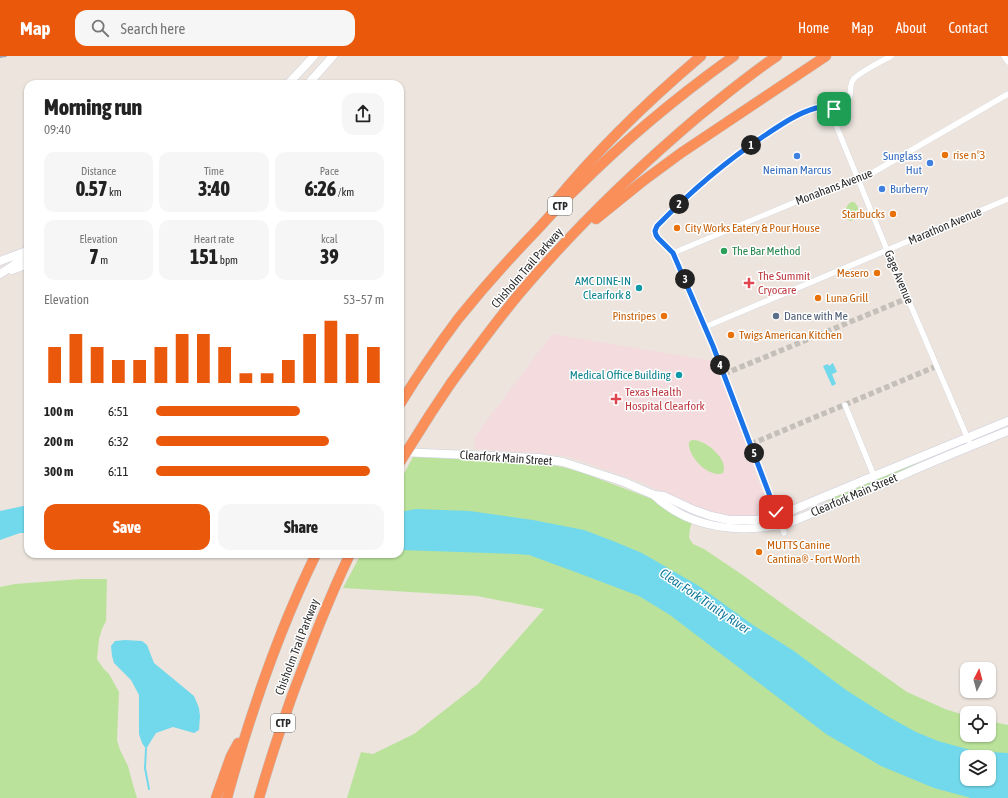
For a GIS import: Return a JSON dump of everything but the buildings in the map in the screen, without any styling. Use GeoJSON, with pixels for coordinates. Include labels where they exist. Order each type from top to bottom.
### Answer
{"type":"FeatureCollection","features":[{"type":"Feature","properties":{"kind":"highway"},"geometry":{"type":"LineString","coordinates":[[496,273],[578,174],[650,100],[701,56]]}},
{"type":"Feature","properties":{"kind":"highway","name":"Chisholm Trail Parkway"},"geometry":{"type":"LineString","coordinates":[[404,398],[458,319],[496,273],[575,189],[614,152],[662,111],[695,84],[734,56]]}},
{"type":"Feature","properties":{"kind":"highway","name":"Chisholm Trail Parkway"},"geometry":{"type":"LineString","coordinates":[[404,456],[451,383],[493,326],[560,248],[616,191],[663,147],[723,97],[777,56]]}},
{"type":"Feature","properties":{"kind":"highway"},"geometry":{"type":"LineString","coordinates":[[560,248],[676,156],[826,56]]}},
{"type":"Feature","properties":{"kind":"highway","name":"Chisholm Trail Parkway"},"geometry":{"type":"LineString","coordinates":[[227,798],[252,712],[274,650],[314,558]]}},
{"type":"Feature","properties":{"kind":"highway","name":"Chisholm Trail Parkway"},"geometry":{"type":"LineString","coordinates":[[259,798],[278,737],[309,650],[322,616],[348,558]]}},
{"type":"Feature","properties":{"kind":"highway"},"geometry":{"type":"LineString","coordinates":[[216,798],[232,756],[252,712]]}},
{"type":"Feature","properties":{"kind":"street"},"geometry":{"type":"LineString","coordinates":[[292,80],[314,56]]}},
{"type":"Feature","properties":{"kind":"street"},"geometry":{"type":"LineString","coordinates":[[312,80],[333,56]]}},
{"type":"Feature","properties":{"kind":"street"},"geometry":{"type":"LineString","coordinates":[[784,534],[705,327],[673,253],[658,238],[655,231],[657,226],[711,175],[746,148],[788,121],[815,109],[822,107],[834,109],[843,105],[851,94],[851,82],[855,77],[891,56]]}},
{"type":"Feature","properties":{"kind":"street"},"geometry":{"type":"LineString","coordinates":[[1004,56],[1008,62]]}},
{"type":"Feature","properties":{"kind":"street","name":"Monahans Avenue"},"geometry":{"type":"LineString","coordinates":[[673,253],[822,191],[859,180],[1008,94]]}},
{"type":"Feature","properties":{"kind":"street","name":"Gage Avenue"},"geometry":{"type":"LineString","coordinates":[[829,108],[887,250],[971,446]]}},
{"type":"Feature","properties":{"kind":"street","name":"Marathon Avenue"},"geometry":{"type":"LineString","coordinates":[[705,327],[1008,199]]}},
{"type":"Feature","properties":{"kind":"street"},"geometry":{"type":"LineString","coordinates":[[0,261],[24,253]]}},
{"type":"Feature","properties":{"kind":"street"},"geometry":{"type":"LineString","coordinates":[[0,274],[21,260],[24,256]]}},
{"type":"Feature","properties":{"kind":"street"},"geometry":{"type":"LineString","coordinates":[[0,274],[24,265]]}},
{"type":"Feature","properties":{"kind":"street"},"geometry":{"type":"LineString","coordinates":[[845,405],[874,476]]}},
{"type":"Feature","properties":{"kind":"street","name":"Clearfork Main Street"},"geometry":{"type":"LineString","coordinates":[[654,495],[664,496],[694,510],[729,520],[756,520],[778,516],[1008,421]]}},
{"type":"Feature","properties":{"kind":"street","name":"Clearfork Main Street"},"geometry":{"type":"LineString","coordinates":[[404,452],[539,458],[563,462],[624,482],[654,495],[670,508],[685,517],[712,526],[752,529],[781,525],[840,502],[1008,431]]}},
{"type":"Feature","properties":{"kind":"shaded area","name":"Texas Health Hospital Clearfork"},"geometry":{"type":"Polygon","coordinates":[[[552,334],[714,361],[753,461],[756,474],[771,512],[769,515],[756,518],[724,517],[682,501],[643,483],[564,456],[474,449],[475,436],[552,334]]]}},
{"type":"Feature","properties":{"kind":"green space"},"geometry":{"type":"Polygon","coordinates":[[[851,202],[856,204],[858,210],[855,219],[851,221],[848,220],[846,208],[851,202]]]}},
{"type":"Feature","properties":{"kind":"green space"},"geometry":{"type":"Polygon","coordinates":[[[692,440],[703,443],[715,451],[723,462],[723,473],[712,473],[706,470],[695,460],[689,448],[689,442],[692,440]]]}},
{"type":"Feature","properties":{"kind":"green space"},"geometry":{"type":"Polygon","coordinates":[[[413,457],[523,462],[551,465],[581,472],[652,499],[671,513],[692,522],[689,538],[693,544],[704,549],[744,576],[907,692],[945,709],[960,714],[960,742],[996,742],[996,722],[1008,725],[1008,798],[347,798],[361,752],[373,754],[414,734],[478,684],[544,609],[477,596],[343,588],[359,558],[404,558],[404,474],[413,457]]]}},
{"type":"Feature","properties":{"kind":"green space"},"geometry":{"type":"Polygon","coordinates":[[[920,459],[921,461],[901,472],[829,504],[828,501],[856,486],[920,459]]]}},
{"type":"Feature","properties":{"kind":"green space"},"geometry":{"type":"Polygon","coordinates":[[[81,579],[107,579],[106,621],[99,639],[97,659],[109,674],[119,692],[117,740],[128,766],[137,798],[0,798],[0,587],[15,584],[81,579]]]}},
{"type":"Feature","properties":{"kind":"water"},"geometry":{"type":"Polygon","coordinates":[[[833,363],[837,372],[832,374],[836,384],[832,386],[823,366],[828,364],[829,366],[833,363]]]}},
{"type":"Feature","properties":{"kind":"water"},"geometry":{"type":"Polygon","coordinates":[[[24,506],[24,533],[0,540],[0,511],[24,506]]]}},
{"type":"Feature","properties":{"kind":"water","name":"Clear Fork Trinity River"},"geometry":{"type":"Polygon","coordinates":[[[416,509],[470,511],[533,520],[584,530],[642,553],[699,586],[753,625],[794,651],[846,690],[887,716],[916,732],[938,741],[970,750],[960,750],[960,786],[996,786],[996,752],[1008,753],[1008,798],[971,798],[934,788],[881,766],[826,734],[670,615],[639,596],[529,555],[404,550],[404,511],[416,509]]]}},
{"type":"Feature","properties":{"kind":"water"},"geometry":{"type":"Polygon","coordinates":[[[115,641],[142,641],[147,645],[154,663],[194,696],[199,708],[199,730],[194,733],[173,727],[156,733],[146,749],[139,734],[139,695],[131,680],[114,663],[112,656],[111,646],[115,641]]]}},
{"type":"Feature","properties":{"kind":"waterway"},"geometry":{"type":"LineString","coordinates":[[146,749],[145,768],[149,789]]}},
{"type":"Feature","properties":{"kind":"tunnel"},"geometry":{"type":"LineString","coordinates":[[724,374],[908,298]]}},
{"type":"Feature","properties":{"kind":"tunnel"},"geometry":{"type":"LineString","coordinates":[[751,444],[937,366]]}},
{"type":"Feature","properties":{"kind":"railway"},"geometry":{"type":"LineString","coordinates":[[0,57],[6,56]]}},
{"type":"Feature","properties":{"kind":"place","name":"rise n°3"},"geometry":{"type":"Point","coordinates":[945,155]}},
{"type":"Feature","properties":{"kind":"place","name":"Neiman Marcus"},"geometry":{"type":"Point","coordinates":[797,156]}},
{"type":"Feature","properties":{"kind":"place","name":"Sunglass Hut"},"geometry":{"type":"Point","coordinates":[930,163]}},
{"type":"Feature","properties":{"kind":"place","name":"Burberry"},"geometry":{"type":"Point","coordinates":[882,189]}},
{"type":"Feature","properties":{"kind":"place","name":"Starbucks"},"geometry":{"type":"Point","coordinates":[893,214]}},
{"type":"Feature","properties":{"kind":"place","name":"City Works Eatery & Pour House"},"geometry":{"type":"Point","coordinates":[677,228]}},
{"type":"Feature","properties":{"kind":"place","name":"The Bar Method"},"geometry":{"type":"Point","coordinates":[724,251]}},
{"type":"Feature","properties":{"kind":"place","name":"Mesero"},"geometry":{"type":"Point","coordinates":[877,273]}},
{"type":"Feature","properties":{"kind":"place","name":"The Summit Cryocare"},"geometry":{"type":"Point","coordinates":[749,283]}},
{"type":"Feature","properties":{"kind":"place","name":"AMC DINE-IN Clearfork 8"},"geometry":{"type":"Point","coordinates":[639,288]}},
{"type":"Feature","properties":{"kind":"place","name":"Luna Grill"},"geometry":{"type":"Point","coordinates":[818,298]}},
{"type":"Feature","properties":{"kind":"place","name":"Pinstripes"},"geometry":{"type":"Point","coordinates":[664,316]}},
{"type":"Feature","properties":{"kind":"place","name":"Dance with Me"},"geometry":{"type":"Point","coordinates":[776,316]}},
{"type":"Feature","properties":{"kind":"place","name":"Twigs American Kitchen"},"geometry":{"type":"Point","coordinates":[731,335]}},
{"type":"Feature","properties":{"kind":"place","name":"Medical Office Building"},"geometry":{"type":"Point","coordinates":[679,375]}},
{"type":"Feature","properties":{"kind":"place","name":"Texas Health Hospital Clearfork"},"geometry":{"type":"Point","coordinates":[616,399]}},
{"type":"Feature","properties":{"kind":"place","name":"MUTTS Canine Cantina® - Fort Worth"},"geometry":{"type":"Point","coordinates":[759,552]}},
{"type":"Feature","properties":{"kind":"route"},"geometry":{"type":"LineString","coordinates":[[776,512],[713,346],[673,253],[658,238],[655,231],[657,226],[711,175],[746,148],[801,114],[822,107],[834,109]]}}]}
